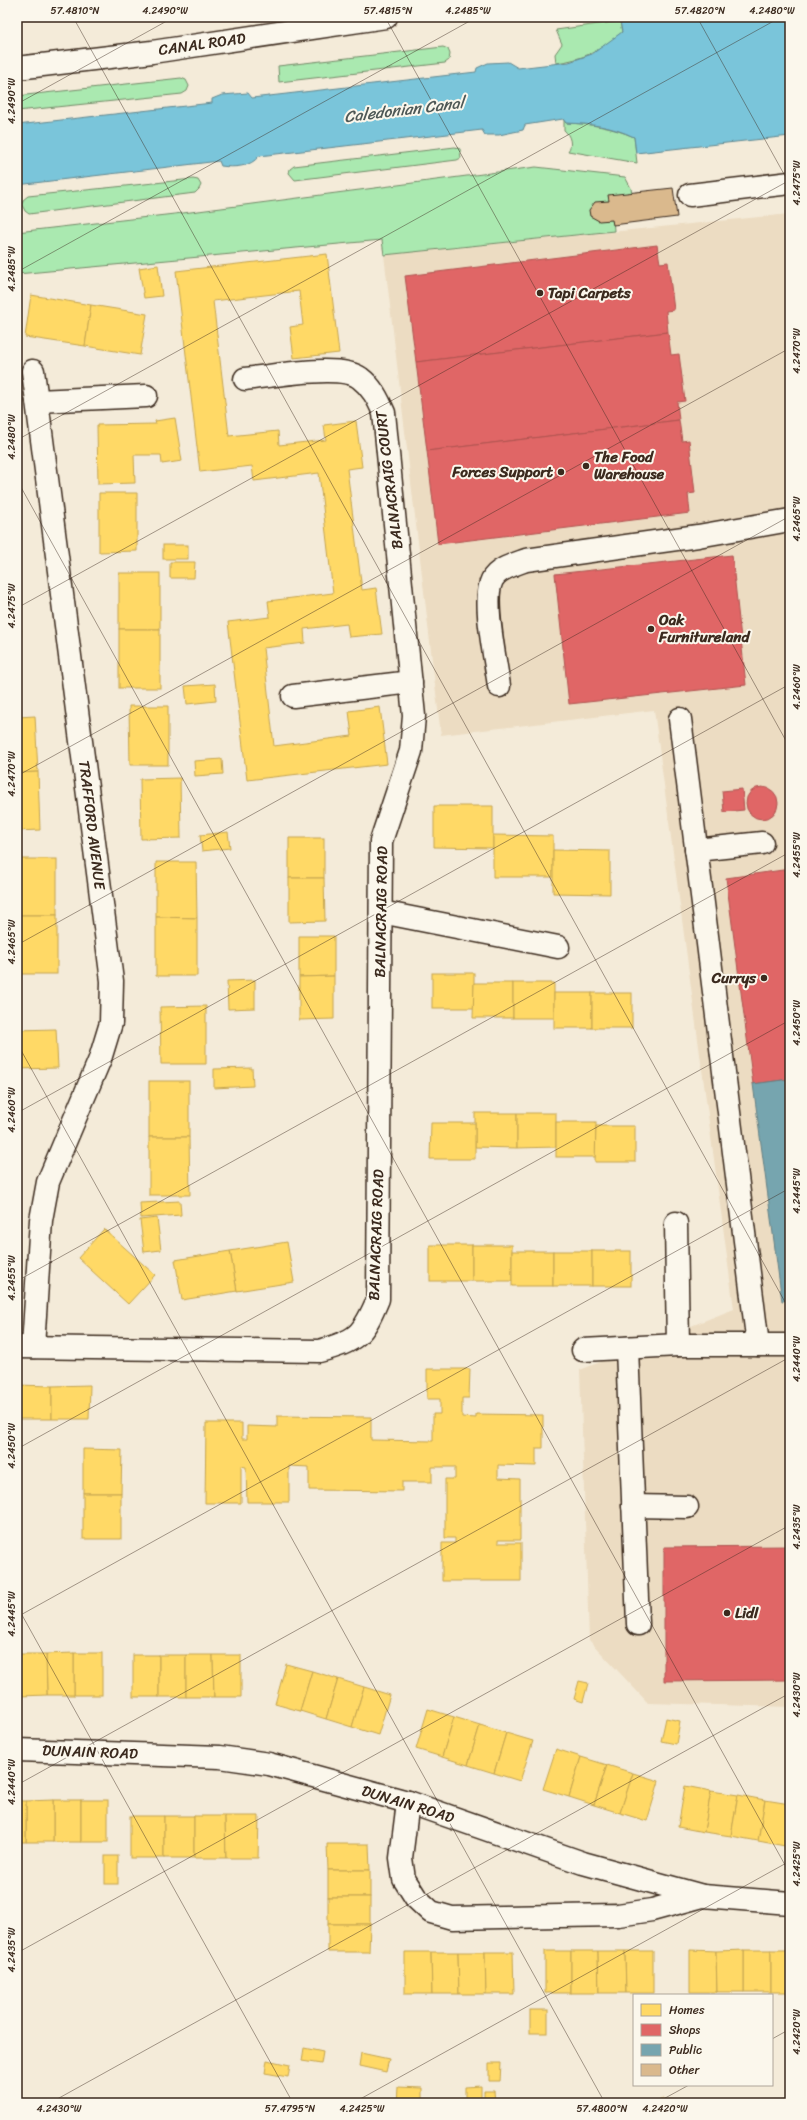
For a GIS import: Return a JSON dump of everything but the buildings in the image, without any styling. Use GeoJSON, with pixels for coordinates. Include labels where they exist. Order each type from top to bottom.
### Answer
{"type":"FeatureCollection","features":[{"type":"Feature","properties":{"kind":"street","name":"CANAL ROAD"},"geometry":{"type":"LineString","coordinates":[[17,68],[152,52],[386,17]]}},
{"type":"Feature","properties":{"kind":"street"},"geometry":{"type":"LineString","coordinates":[[690,195],[790,183]]}},
{"type":"Feature","properties":{"kind":"street","name":"BALNACRAIG COURT"},"geometry":{"type":"LineString","coordinates":[[245,379],[336,370],[359,376],[375,392],[384,413],[414,716],[411,750],[398,788]]}},
{"type":"Feature","properties":{"kind":"street","name":"TRAFFORD AVENUE"},"geometry":{"type":"LineString","coordinates":[[25,1347],[41,1220],[48,1182],[100,1059],[111,1023],[112,981],[33,371]]}},
{"type":"Feature","properties":{"kind":"street"},"geometry":{"type":"LineString","coordinates":[[37,401],[146,396]]}},
{"type":"Feature","properties":{"kind":"street"},"geometry":{"type":"LineString","coordinates":[[499,686],[487,595],[492,578],[507,567],[526,560],[698,536],[790,520]]}},
{"type":"Feature","properties":{"kind":"street"},"geometry":{"type":"LineString","coordinates":[[293,696],[411,682]]}},
{"type":"Feature","properties":{"kind":"street"},"geometry":{"type":"LineString","coordinates":[[680,719],[758,1345]]}},
{"type":"Feature","properties":{"kind":"street","name":"BALNACRAIG ROAD"},"geometry":{"type":"LineString","coordinates":[[25,1347],[319,1351],[345,1344],[366,1326],[378,1299],[381,841],[398,788]]}},
{"type":"Feature","properties":{"kind":"street"},"geometry":{"type":"LineString","coordinates":[[696,850],[762,843]]}},
{"type":"Feature","properties":{"kind":"street"},"geometry":{"type":"LineString","coordinates":[[380,912],[558,947]]}},
{"type":"Feature","properties":{"kind":"street"},"geometry":{"type":"LineString","coordinates":[[676,1223],[678,1345]]}},
{"type":"Feature","properties":{"kind":"street"},"geometry":{"type":"LineString","coordinates":[[583,1350],[678,1345],[790,1345]]}},
{"type":"Feature","properties":{"kind":"street"},"geometry":{"type":"LineString","coordinates":[[627,1348],[638,1624]]}},
{"type":"Feature","properties":{"kind":"street"},"geometry":{"type":"LineString","coordinates":[[633,1506],[687,1507]]}},
{"type":"Feature","properties":{"kind":"street","name":"DUNAIN ROAD"},"geometry":{"type":"LineString","coordinates":[[17,1750],[220,1757],[269,1764],[408,1802],[583,1863],[703,1896],[790,1902]]}},
{"type":"Feature","properties":{"kind":"street"},"geometry":{"type":"LineString","coordinates":[[408,1802],[401,1858],[404,1879],[416,1898],[431,1912],[452,1918],[618,1915],[652,1910],[703,1896]]}},
{"type":"Feature","properties":{"kind":"shaded area"},"geometry":{"type":"Polygon","coordinates":[[[790,214],[790,1707],[648,1703],[589,1640],[580,1370],[734,1309],[654,710],[441,735],[384,255],[790,214]]]}},
{"type":"Feature","properties":{"kind":"green space"},"geometry":{"type":"Polygon","coordinates":[[[620,21],[622,32],[608,44],[583,57],[556,63],[555,54],[562,44],[556,30],[620,21]]]}},
{"type":"Feature","properties":{"kind":"green space"},"geometry":{"type":"Polygon","coordinates":[[[443,47],[448,49],[450,54],[449,60],[445,63],[279,82],[278,66],[443,47]]]}},
{"type":"Feature","properties":{"kind":"green space"},"geometry":{"type":"Polygon","coordinates":[[[181,78],[186,80],[189,86],[187,91],[182,94],[17,111],[17,96],[181,78]]]}},
{"type":"Feature","properties":{"kind":"green space"},"geometry":{"type":"Polygon","coordinates":[[[564,119],[566,123],[601,127],[634,137],[637,163],[568,151],[571,143],[564,130],[564,119]]]}},
{"type":"Feature","properties":{"kind":"green space"},"geometry":{"type":"Polygon","coordinates":[[[455,147],[460,149],[461,158],[457,160],[295,180],[289,173],[290,169],[294,166],[455,147]]]}},
{"type":"Feature","properties":{"kind":"green space"},"geometry":{"type":"Polygon","coordinates":[[[536,167],[625,177],[631,188],[633,201],[612,203],[614,231],[384,255],[382,240],[17,274],[17,232],[183,213],[536,167]]]}},
{"type":"Feature","properties":{"kind":"green space"},"geometry":{"type":"Polygon","coordinates":[[[193,179],[198,180],[201,185],[195,193],[29,214],[25,211],[22,205],[23,200],[28,196],[193,179]]]}},
{"type":"Feature","properties":{"kind":"water","name":"Caledonian Canal"},"geometry":{"type":"Polygon","coordinates":[[[651,17],[790,17],[790,136],[636,153],[634,137],[626,133],[601,126],[566,123],[563,119],[525,125],[523,130],[499,135],[485,135],[482,130],[259,156],[256,160],[247,165],[237,167],[221,166],[219,161],[17,185],[17,125],[212,103],[212,99],[222,95],[248,93],[252,98],[476,72],[477,68],[488,63],[508,62],[518,68],[569,62],[592,54],[622,32],[620,21],[651,17]]]}},
{"type":"Feature","properties":{"kind":"place","name":"Tapi Carpets"},"geometry":{"type":"Point","coordinates":[540,293]}},
{"type":"Feature","properties":{"kind":"place","name":"The Food Warehouse"},"geometry":{"type":"Point","coordinates":[586,466]}},
{"type":"Feature","properties":{"kind":"place","name":"Forces Support"},"geometry":{"type":"Point","coordinates":[561,472]}},
{"type":"Feature","properties":{"kind":"place","name":"Oak Furnitureland"},"geometry":{"type":"Point","coordinates":[651,629]}},
{"type":"Feature","properties":{"kind":"place","name":"Currys"},"geometry":{"type":"Point","coordinates":[764,978]}},
{"type":"Feature","properties":{"kind":"place","name":"Lidl"},"geometry":{"type":"Point","coordinates":[727,1613]}}]}
